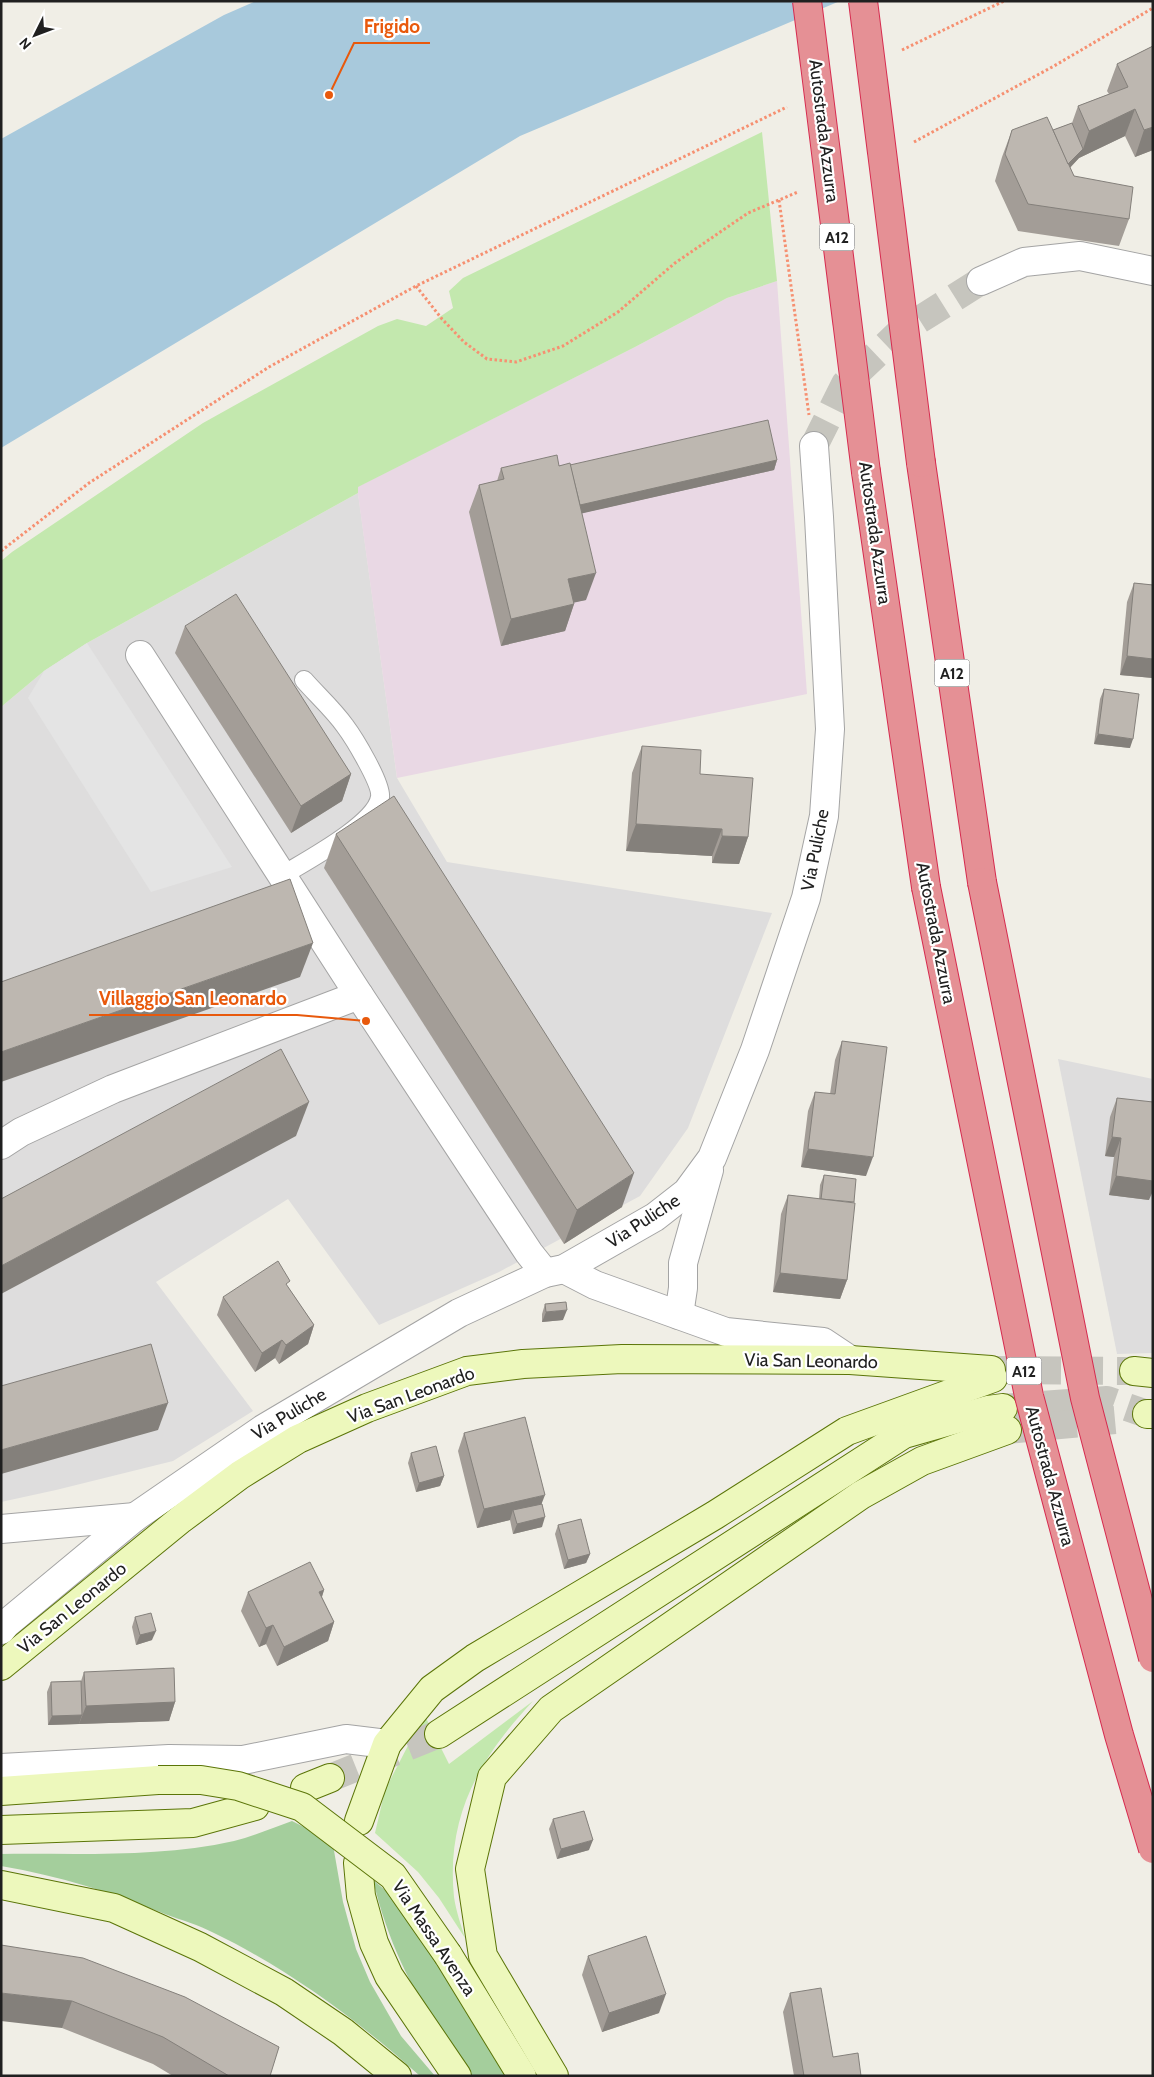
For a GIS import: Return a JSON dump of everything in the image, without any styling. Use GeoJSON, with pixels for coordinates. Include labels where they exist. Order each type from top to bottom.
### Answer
{"type":"FeatureCollection","features":[{"type":"Feature","properties":{"kind":"highway","name":"Autostrada Azzurra"},"geometry":{"type":"LineString","coordinates":[[807,1],[866,472],[926,887],[1029,1396],[1119,1735],[1153,1849]]}},
{"type":"Feature","properties":{"kind":"highway","name":"A12"},"geometry":{"type":"LineString","coordinates":[[863,1],[921,463],[982,882],[1085,1398],[1153,1658]]}},
{"type":"Feature","properties":{"kind":"main road","name":"Via San Leonardo"},"geometry":{"type":"LineString","coordinates":[[1,1666],[181,1519],[240,1475],[298,1439],[366,1408],[467,1371],[523,1364],[622,1358],[850,1360],[992,1374],[847,1431],[715,1515],[475,1658],[432,1689],[387,1744],[359,1821]]}},
{"type":"Feature","properties":{"kind":"main road"},"geometry":{"type":"LineString","coordinates":[[439,1734],[904,1434],[988,1410],[1005,1419],[922,1460],[861,1495],[551,1710],[492,1777],[470,1869],[483,1956],[554,2076]]}},
{"type":"Feature","properties":{"kind":"main road"},"geometry":{"type":"LineString","coordinates":[[305,1788],[330,1778]]}},
{"type":"Feature","properties":{"kind":"main road","name":"Via Massa Avenza"},"geometry":{"type":"LineString","coordinates":[[1,1791],[158,1780],[201,1780],[238,1786],[302,1807],[393,1876],[448,1955],[522,2076]]}},
{"type":"Feature","properties":{"kind":"main road"},"geometry":{"type":"LineString","coordinates":[[1,1830],[193,1823],[255,1806]]}},
{"type":"Feature","properties":{"kind":"main road"},"geometry":{"type":"LineString","coordinates":[[358,1863],[361,1896],[374,1943],[385,1968],[457,2076]]}},
{"type":"Feature","properties":{"kind":"main road"},"geometry":{"type":"LineString","coordinates":[[1,1885],[114,1908],[200,1947],[284,1992],[343,2032],[397,2076]]}},
{"type":"Feature","properties":{"kind":"street"},"geometry":{"type":"LineString","coordinates":[[981,281],[1024,262],[1080,256],[1153,272]]}},
{"type":"Feature","properties":{"kind":"street","name":"Via Puliche"},"geometry":{"type":"LineString","coordinates":[[1,1630],[135,1517],[263,1429],[459,1313],[555,1271],[663,1211],[686,1192],[712,1158],[756,1050],[806,898],[824,816],[830,729],[820,517],[814,446]]}},
{"type":"Feature","properties":{"kind":"street"},"geometry":{"type":"LineString","coordinates":[[140,656],[283,875],[358,995],[529,1252],[555,1271],[726,1332],[822,1342],[850,1360]]}},
{"type":"Feature","properties":{"kind":"street"},"geometry":{"type":"LineString","coordinates":[[1,1145],[21,1132],[113,1089],[358,995]]}},
{"type":"Feature","properties":{"kind":"street"},"geometry":{"type":"LineString","coordinates":[[679,1315],[682,1263],[694,1227],[712,1158]]}},
{"type":"Feature","properties":{"kind":"street"},"geometry":{"type":"LineString","coordinates":[[1,1529],[135,1517]]}},
{"type":"Feature","properties":{"kind":"street"},"geometry":{"type":"LineString","coordinates":[[1,1768],[169,1759],[243,1760],[346,1739],[387,1744]]}},
{"type":"Feature","properties":{"kind":"lane"},"geometry":{"type":"LineString","coordinates":[[283,875],[354,831],[374,810],[380,798],[379,784],[344,725],[304,680]]}},
{"type":"Feature","properties":{"kind":"path"},"geometry":{"type":"LineString","coordinates":[[897,53],[1004,1]]}},
{"type":"Feature","properties":{"kind":"path"},"geometry":{"type":"LineString","coordinates":[[907,145],[1021,84],[1153,8]]}},
{"type":"Feature","properties":{"kind":"path"},"geometry":{"type":"LineString","coordinates":[[1,550],[89,484],[269,367],[416,286],[790,105]]}},
{"type":"Feature","properties":{"kind":"path"},"geometry":{"type":"LineString","coordinates":[[416,286],[442,319],[472,348],[487,359],[516,362],[563,346],[618,312],[675,263],[748,213],[806,188]]}},
{"type":"Feature","properties":{"kind":"path"},"geometry":{"type":"LineString","coordinates":[[779,200],[814,446]]}},
{"type":"Feature","properties":{"kind":"shaded area"},"geometry":{"type":"Polygon","coordinates":[[[777,281],[807,694],[397,778],[357,487],[635,347],[727,298],[777,281]]]}},
{"type":"Feature","properties":{"kind":"shaded area"},"geometry":{"type":"Polygon","coordinates":[[[358,493],[397,778],[447,862],[772,913],[688,1128],[640,1196],[499,1272],[379,1325],[288,1199],[156,1282],[253,1411],[173,1461],[1,1502],[1,707],[44,671],[87,643],[358,493]]]}},
{"type":"Feature","properties":{"kind":"shaded area"},"geometry":{"type":"Polygon","coordinates":[[[87,643],[232,867],[151,892],[28,698],[44,671],[87,643]]]}},
{"type":"Feature","properties":{"kind":"shaded area"},"geometry":{"type":"Polygon","coordinates":[[[1058,1059],[1153,1079],[1153,1353],[1117,1354],[1058,1059]]]}},
{"type":"Feature","properties":{"kind":"green space"},"geometry":{"type":"Polygon","coordinates":[[[762,132],[777,281],[727,298],[635,347],[358,487],[358,493],[87,643],[44,671],[1,707],[1,561],[12,552],[203,423],[378,326],[397,319],[426,326],[453,308],[449,291],[463,278],[762,132]]]}},
{"type":"Feature","properties":{"kind":"green space"},"geometry":{"type":"Polygon","coordinates":[[[533,1701],[497,1745],[482,1767],[470,1790],[461,1815],[455,1840],[453,1868],[454,1897],[465,1938],[439,1898],[418,1872],[375,1833],[385,1790],[414,1734],[426,1718],[449,1764],[533,1701]]]}},
{"type":"Feature","properties":{"kind":"green space"},"geometry":{"type":"Polygon","coordinates":[[[292,1821],[318,1834],[333,1845],[343,1902],[356,1949],[370,1982],[401,2036],[435,2076],[420,2076],[373,2036],[322,1997],[269,1963],[208,1930],[84,1885],[1,1866],[1,1854],[118,1854],[176,1850],[234,1841],[292,1821]]]}},
{"type":"Feature","properties":{"kind":"green space"},"geometry":{"type":"Polygon","coordinates":[[[373,1880],[397,1900],[417,1928],[441,1970],[508,2076],[472,2076],[439,2029],[400,1960],[373,1880]]]}},
{"type":"Feature","properties":{"kind":"water"},"geometry":{"type":"Polygon","coordinates":[[[256,1],[840,1],[520,136],[1,448],[1,139],[224,15],[256,1]]]}},
{"type":"Feature","properties":{"kind":"building"},"geometry":{"type":"Polygon","coordinates":[[[1153,46],[1153,127],[1144,130],[1135,109],[1089,131],[1078,106],[1128,87],[1117,64],[1153,46]]]}},
{"type":"Feature","properties":{"kind":"building"},"geometry":{"type":"Polygon","coordinates":[[[1047,117],[1074,176],[1133,187],[1129,219],[1028,204],[1005,154],[1012,130],[1047,117]]]}},
{"type":"Feature","properties":{"kind":"building"},"geometry":{"type":"Polygon","coordinates":[[[1072,123],[1083,149],[1068,164],[1053,130],[1072,123]]]}},
{"type":"Feature","properties":{"kind":"building"},"geometry":{"type":"Polygon","coordinates":[[[768,420],[777,460],[580,505],[570,465],[768,420]]]}},
{"type":"Feature","properties":{"kind":"building"},"geometry":{"type":"Polygon","coordinates":[[[557,455],[559,466],[570,463],[596,573],[568,579],[574,604],[511,619],[479,485],[504,479],[501,468],[557,455]]]}},
{"type":"Feature","properties":{"kind":"building"},"geometry":{"type":"Polygon","coordinates":[[[1134,583],[1153,585],[1153,659],[1127,656],[1134,583]]]}},
{"type":"Feature","properties":{"kind":"building"},"geometry":{"type":"Polygon","coordinates":[[[236,594],[351,774],[301,806],[185,626],[236,594]]]}},
{"type":"Feature","properties":{"kind":"building"},"geometry":{"type":"Polygon","coordinates":[[[1104,689],[1139,694],[1133,739],[1098,734],[1104,689]]]}},
{"type":"Feature","properties":{"kind":"building"},"geometry":{"type":"Polygon","coordinates":[[[642,746],[701,750],[700,774],[753,778],[748,837],[722,836],[722,829],[636,824],[642,746]]]}},
{"type":"Feature","properties":{"kind":"building"},"geometry":{"type":"Polygon","coordinates":[[[394,796],[634,1173],[577,1210],[336,834],[394,796]]]}},
{"type":"Feature","properties":{"kind":"building"},"geometry":{"type":"Polygon","coordinates":[[[290,879],[313,943],[1,1052],[1,982],[290,879]]]}},
{"type":"Feature","properties":{"kind":"building"},"geometry":{"type":"Polygon","coordinates":[[[842,1041],[887,1047],[873,1157],[808,1149],[815,1092],[835,1094],[842,1041]]]}},
{"type":"Feature","properties":{"kind":"building"},"geometry":{"type":"Polygon","coordinates":[[[281,1049],[309,1102],[1,1266],[1,1199],[281,1049]]]}},
{"type":"Feature","properties":{"kind":"building"},"geometry":{"type":"Polygon","coordinates":[[[1117,1098],[1153,1102],[1153,1181],[1116,1176],[1121,1138],[1112,1137],[1117,1098]]]}},
{"type":"Feature","properties":{"kind":"building"},"geometry":{"type":"Polygon","coordinates":[[[824,1175],[856,1179],[854,1202],[821,1199],[824,1175]]]}},
{"type":"Feature","properties":{"kind":"building"},"geometry":{"type":"Polygon","coordinates":[[[788,1195],[855,1203],[847,1280],[780,1273],[788,1195]]]}},
{"type":"Feature","properties":{"kind":"building"},"geometry":{"type":"Polygon","coordinates":[[[278,1261],[290,1281],[286,1284],[314,1325],[286,1345],[282,1340],[262,1353],[223,1297],[278,1261]]]}},
{"type":"Feature","properties":{"kind":"building"},"geometry":{"type":"Polygon","coordinates":[[[566,1302],[567,1310],[546,1312],[545,1304],[566,1302]]]}},
{"type":"Feature","properties":{"kind":"building"},"geometry":{"type":"Polygon","coordinates":[[[151,1344],[168,1403],[1,1450],[1,1386],[151,1344]]]}},
{"type":"Feature","properties":{"kind":"building"},"geometry":{"type":"Polygon","coordinates":[[[525,1417],[545,1495],[484,1509],[464,1433],[525,1417]]]}},
{"type":"Feature","properties":{"kind":"building"},"geometry":{"type":"Polygon","coordinates":[[[436,1446],[444,1476],[419,1483],[411,1453],[436,1446]]]}},
{"type":"Feature","properties":{"kind":"building"},"geometry":{"type":"Polygon","coordinates":[[[542,1504],[545,1517],[517,1524],[513,1510],[542,1504]]]}},
{"type":"Feature","properties":{"kind":"building"},"geometry":{"type":"Polygon","coordinates":[[[581,1519],[590,1554],[568,1560],[558,1525],[581,1519]]]}},
{"type":"Feature","properties":{"kind":"building"},"geometry":{"type":"Polygon","coordinates":[[[310,1562],[324,1590],[319,1592],[334,1622],[284,1647],[273,1625],[266,1628],[248,1592],[310,1562]]]}},
{"type":"Feature","properties":{"kind":"building"},"geometry":{"type":"Polygon","coordinates":[[[151,1613],[156,1631],[140,1635],[135,1617],[151,1613]]]}},
{"type":"Feature","properties":{"kind":"building"},"geometry":{"type":"Polygon","coordinates":[[[174,1668],[175,1702],[86,1706],[84,1672],[174,1668]]]}},
{"type":"Feature","properties":{"kind":"building"},"geometry":{"type":"Polygon","coordinates":[[[81,1681],[82,1715],[52,1716],[51,1682],[81,1681]]]}},
{"type":"Feature","properties":{"kind":"building"},"geometry":{"type":"Polygon","coordinates":[[[584,1811],[593,1840],[561,1849],[553,1819],[584,1811]]]}},
{"type":"Feature","properties":{"kind":"building"},"geometry":{"type":"Polygon","coordinates":[[[646,1936],[666,1994],[609,2013],[588,1956],[646,1936]]]}},
{"type":"Feature","properties":{"kind":"building"},"geometry":{"type":"Polygon","coordinates":[[[1,1945],[83,1958],[185,1997],[279,2047],[270,2076],[229,2076],[163,2037],[72,2001],[1,1993],[1,1945]]]}},
{"type":"Feature","properties":{"kind":"building"},"geometry":{"type":"Polygon","coordinates":[[[821,1988],[833,2057],[858,2053],[861,2076],[804,2076],[790,1993],[821,1988]]]}},
{"type":"Feature","properties":{"kind":"tunnel"},"geometry":{"type":"LineString","coordinates":[[814,446],[845,384],[900,332],[981,281]]}},
{"type":"Feature","properties":{"kind":"tunnel"},"geometry":{"type":"LineString","coordinates":[[991,1370],[1134,1371]]}},
{"type":"Feature","properties":{"kind":"tunnel"},"geometry":{"type":"LineString","coordinates":[[1003,1408],[1107,1400],[1147,1414]]}},
{"type":"Feature","properties":{"kind":"tunnel"},"geometry":{"type":"LineString","coordinates":[[1007,1430],[1115,1420]]}},
{"type":"Feature","properties":{"kind":"tunnel"},"geometry":{"type":"LineString","coordinates":[[330,1778],[439,1734]]}},
{"type":"Feature","properties":{"kind":"place","name":"Frigido"},"geometry":{"type":"Point","coordinates":[329,95]}},
{"type":"Feature","properties":{"kind":"place","name":"Villaggio San Leonardo"},"geometry":{"type":"Point","coordinates":[366,1021]}}]}
